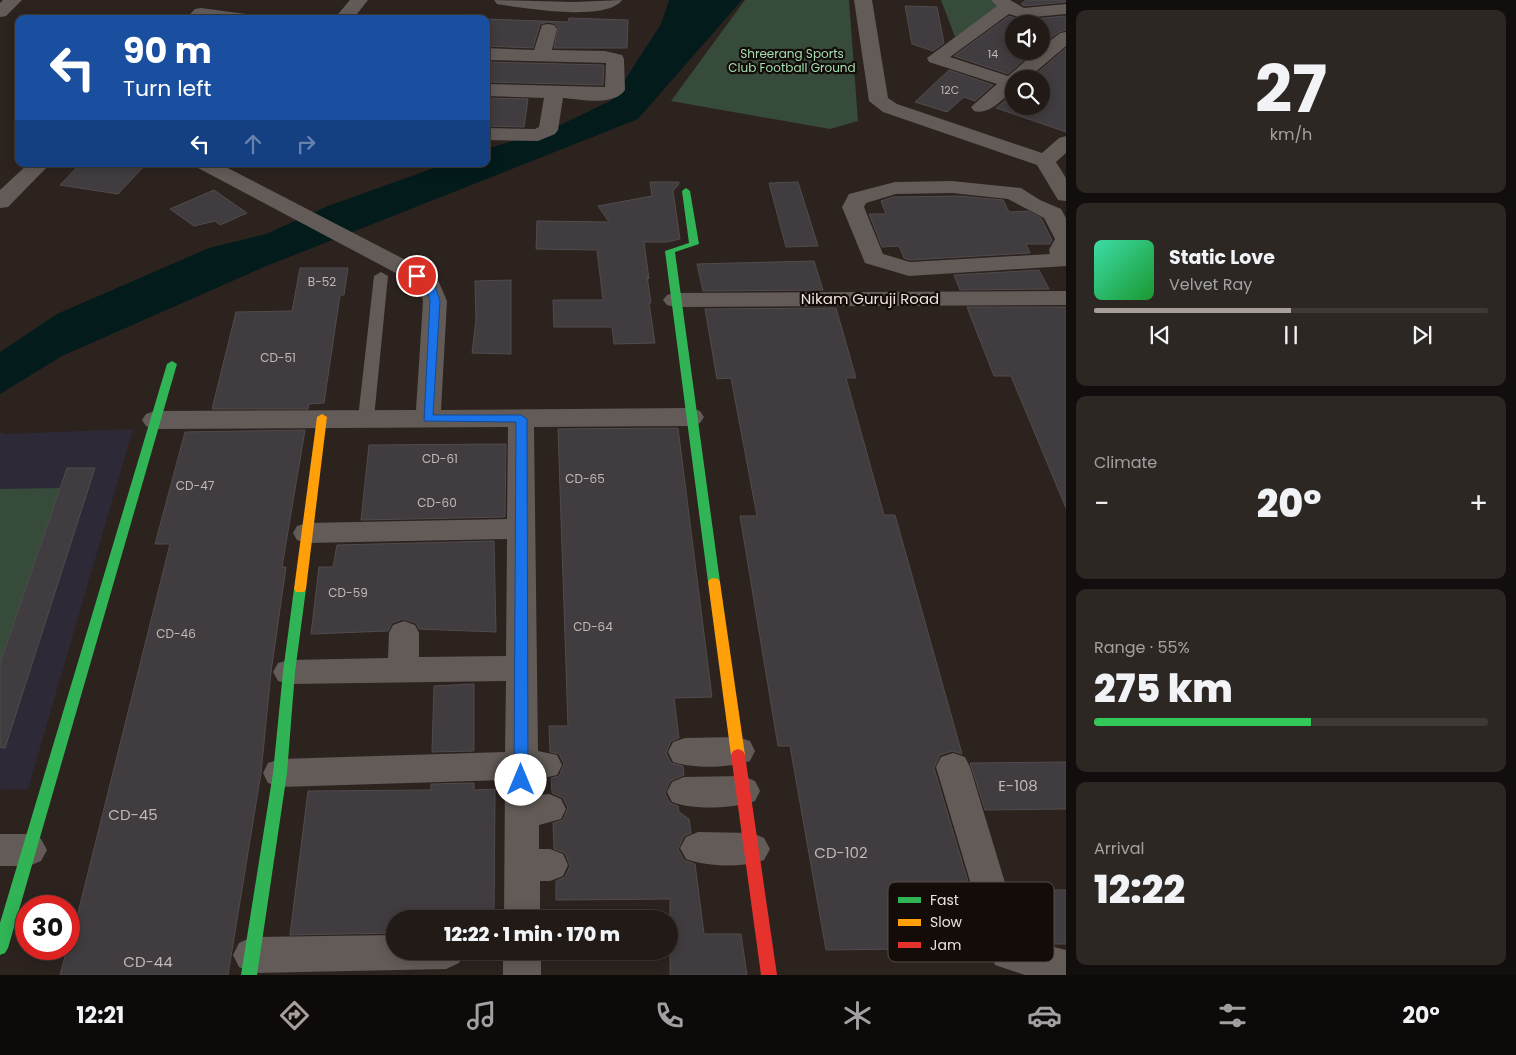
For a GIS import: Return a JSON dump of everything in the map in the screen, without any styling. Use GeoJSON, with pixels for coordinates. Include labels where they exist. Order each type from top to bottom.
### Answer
{"type":"FeatureCollection","features":[{"type":"Feature","properties":{"kind":"street"},"geometry":{"type":"LineString","coordinates":[[0,12],[13,0]]}},
{"type":"Feature","properties":{"kind":"street"},"geometry":{"type":"LineString","coordinates":[[346,15],[359,0]]}},
{"type":"Feature","properties":{"kind":"street"},"geometry":{"type":"LineString","coordinates":[[503,0],[606,4],[613,0]]}},
{"type":"Feature","properties":{"kind":"street"},"geometry":{"type":"LineString","coordinates":[[863,0],[879,101],[890,108],[1045,161],[1066,195]]}},
{"type":"Feature","properties":{"kind":"street"},"geometry":{"type":"LineString","coordinates":[[1005,81],[936,58],[1004,3],[1022,13],[1066,9]]}},
{"type":"Feature","properties":{"kind":"street"},"geometry":{"type":"LineString","coordinates":[[198,15],[200,13],[215,15]]}},
{"type":"Feature","properties":{"kind":"street"},"geometry":{"type":"LineString","coordinates":[[542,56],[548,29]]}},
{"type":"Feature","properties":{"kind":"street"},"geometry":{"type":"LineString","coordinates":[[1050,49],[1066,37]]}},
{"type":"Feature","properties":{"kind":"street"},"geometry":{"type":"LineString","coordinates":[[1050,52],[1066,57]]}},
{"type":"Feature","properties":{"kind":"street"},"geometry":{"type":"LineString","coordinates":[[490,54],[605,57],[616,59],[615,90],[607,94],[490,90]]}},
{"type":"Feature","properties":{"kind":"street"},"geometry":{"type":"LineString","coordinates":[[516,91],[523,55]]}},
{"type":"Feature","properties":{"kind":"street"},"geometry":{"type":"LineString","coordinates":[[1023,70],[1036,60]]}},
{"type":"Feature","properties":{"kind":"street"},"geometry":{"type":"LineString","coordinates":[[981,107],[1005,85]]}},
{"type":"Feature","properties":{"kind":"street"},"geometry":{"type":"LineString","coordinates":[[490,134],[538,135],[548,130],[554,92]]}},
{"type":"Feature","properties":{"kind":"street"},"geometry":{"type":"LineString","coordinates":[[1045,161],[1066,142]]}},
{"type":"Feature","properties":{"kind":"street"},"geometry":{"type":"LineString","coordinates":[[0,202],[37,167]]}},
{"type":"Feature","properties":{"kind":"street"},"geometry":{"type":"LineString","coordinates":[[211,167],[357,244],[430,285],[435,301],[428,418]]}},
{"type":"Feature","properties":{"kind":"street"},"geometry":{"type":"LineString","coordinates":[[952,187],[1014,192],[1032,206],[1053,214],[1064,229],[1066,239],[1060,250],[1063,260],[909,269],[873,258],[853,207],[857,199],[895,188],[952,187]]}},
{"type":"Feature","properties":{"kind":"street"},"geometry":{"type":"LineString","coordinates":[[686,191],[694,244],[670,251],[675,300],[769,975]]}},
{"type":"Feature","properties":{"kind":"street","name":"Nikam Guruji Road"},"geometry":{"type":"LineString","coordinates":[[675,300],[1066,298]]}},
{"type":"Feature","properties":{"kind":"street"},"geometry":{"type":"LineString","coordinates":[[0,948],[14,850],[172,364]]}},
{"type":"Feature","properties":{"kind":"street"},"geometry":{"type":"LineString","coordinates":[[155,420],[322,417],[521,419],[691,417]]}},
{"type":"Feature","properties":{"kind":"street"},"geometry":{"type":"LineString","coordinates":[[322,417],[289,672],[280,772],[251,965],[386,955]]}},
{"type":"Feature","properties":{"kind":"street"},"geometry":{"type":"LineString","coordinates":[[521,419],[521,668],[533,764],[536,865],[524,910]]}},
{"type":"Feature","properties":{"kind":"street"},"geometry":{"type":"LineString","coordinates":[[307,533],[407,537],[521,529]]}},
{"type":"Feature","properties":{"kind":"street"},"geometry":{"type":"LineString","coordinates":[[403,670],[404,633]]}},
{"type":"Feature","properties":{"kind":"street"},"geometry":{"type":"LineString","coordinates":[[289,672],[521,668]]}},
{"type":"Feature","properties":{"kind":"street"},"geometry":{"type":"LineString","coordinates":[[685,752],[738,750]]}},
{"type":"Feature","properties":{"kind":"street"},"geometry":{"type":"LineString","coordinates":[[280,772],[533,764]]}},
{"type":"Feature","properties":{"kind":"street"},"geometry":{"type":"LineString","coordinates":[[953,766],[987,882]]}},
{"type":"Feature","properties":{"kind":"street"},"geometry":{"type":"LineString","coordinates":[[684,792],[743,791]]}},
{"type":"Feature","properties":{"kind":"street"},"geometry":{"type":"LineString","coordinates":[[698,848],[752,849]]}},
{"type":"Feature","properties":{"kind":"street"},"geometry":{"type":"LineString","coordinates":[[522,960],[522,975]]}},
{"type":"Feature","properties":{"kind":"street"},"geometry":{"type":"LineString","coordinates":[[1043,962],[1066,968]]}},
{"type":"Feature","properties":{"kind":"lane"},"geometry":{"type":"LineString","coordinates":[[366,418],[381,276]]}},
{"type":"Feature","properties":{"kind":"shaded area"},"geometry":{"type":"Polygon","coordinates":[[[133,429],[28,789],[0,790],[0,432],[5,434],[133,429]]]}},
{"type":"Feature","properties":{"kind":"green space","name":"Shreerang Sports Club Football Ground"},"geometry":{"type":"Polygon","coordinates":[[[745,0],[849,0],[858,121],[830,129],[671,101],[745,0]]]}},
{"type":"Feature","properties":{"kind":"green space"},"geometry":{"type":"Polygon","coordinates":[[[941,0],[994,0],[1000,6],[955,37],[941,0]]]}},
{"type":"Feature","properties":{"kind":"green space"},"geometry":{"type":"Polygon","coordinates":[[[60,488],[0,663],[0,489],[60,488]]]}},
{"type":"Feature","properties":{"kind":"water"},"geometry":{"type":"Polygon","coordinates":[[[669,0],[742,0],[638,119],[264,267],[62,356],[0,394],[0,352],[57,314],[209,248],[266,234],[328,206],[437,167],[490,167],[490,148],[548,131],[612,100],[661,24],[669,0]]]}},
{"type":"Feature","properties":{"kind":"building"},"geometry":{"type":"Polygon","coordinates":[[[1026,0],[1066,0],[1066,2],[1024,6],[1021,4],[1026,0]]]}},
{"type":"Feature","properties":{"kind":"building"},"geometry":{"type":"Polygon","coordinates":[[[905,6],[937,7],[944,43],[933,51],[912,44],[905,6]]]}},
{"type":"Feature","properties":{"kind":"building"},"geometry":{"type":"Polygon","coordinates":[[[1066,16],[1066,30],[1059,32],[1050,38],[1050,17],[1066,16]]]}},
{"type":"Feature","properties":{"kind":"building"},"geometry":{"type":"Polygon","coordinates":[[[569,18],[628,20],[627,48],[554,48],[558,28],[554,23],[548,22],[540,24],[533,48],[490,46],[490,19],[568,22],[569,18]]]}},
{"type":"Feature","properties":{"kind":"building"},"geometry":{"type":"Polygon","coordinates":[[[1005,19],[1005,60],[1024,60],[1013,70],[1005,70],[1005,73],[954,56],[1005,19]]]}},
{"type":"Feature","properties":{"kind":"building"},"geometry":{"type":"Polygon","coordinates":[[[1066,48],[1066,132],[1016,115],[1050,115],[1050,70],[1040,70],[1066,48]]]}},
{"type":"Feature","properties":{"kind":"building"},"geometry":{"type":"Polygon","coordinates":[[[490,62],[604,65],[603,85],[490,82],[490,62]]]}},
{"type":"Feature","properties":{"kind":"building"},"geometry":{"type":"Polygon","coordinates":[[[949,70],[993,85],[975,101],[964,97],[947,112],[915,102],[949,70]]]}},
{"type":"Feature","properties":{"kind":"building"},"geometry":{"type":"Polygon","coordinates":[[[490,98],[528,99],[524,127],[490,126],[490,98]]]}},
{"type":"Feature","properties":{"kind":"building"},"geometry":{"type":"Polygon","coordinates":[[[1005,100],[1005,111],[996,108],[1005,100]]]}},
{"type":"Feature","properties":{"kind":"building"},"geometry":{"type":"Polygon","coordinates":[[[77,167],[143,167],[118,194],[60,185],[77,167]]]}},
{"type":"Feature","properties":{"kind":"building"},"geometry":{"type":"Polygon","coordinates":[[[650,182],[679,182],[673,191],[680,239],[667,242],[644,242],[651,303],[649,303],[655,343],[614,344],[612,327],[554,327],[553,300],[603,300],[597,250],[536,249],[537,221],[609,222],[598,206],[652,196],[650,182]]]}},
{"type":"Feature","properties":{"kind":"building"},"geometry":{"type":"Polygon","coordinates":[[[798,182],[818,246],[786,247],[769,183],[798,182]]]}},
{"type":"Feature","properties":{"kind":"building"},"geometry":{"type":"Polygon","coordinates":[[[214,190],[247,213],[220,225],[215,221],[194,226],[170,209],[214,190]]]}},
{"type":"Feature","properties":{"kind":"building"},"geometry":{"type":"Polygon","coordinates":[[[959,196],[1003,200],[1009,212],[1028,211],[1041,218],[1052,240],[1050,244],[1026,244],[1030,253],[910,260],[904,258],[899,246],[882,247],[869,214],[886,214],[881,201],[893,197],[959,196]]]}},
{"type":"Feature","properties":{"kind":"building"},"geometry":{"type":"Polygon","coordinates":[[[814,261],[823,290],[703,291],[697,264],[814,261]]]}},
{"type":"Feature","properties":{"kind":"building"},"geometry":{"type":"Polygon","coordinates":[[[300,268],[348,268],[344,295],[340,295],[324,403],[309,404],[308,409],[212,409],[236,312],[292,311],[300,268]]]}},
{"type":"Feature","properties":{"kind":"building"},"geometry":{"type":"Polygon","coordinates":[[[1039,270],[1049,289],[960,290],[954,275],[1039,270]]]}},
{"type":"Feature","properties":{"kind":"building"},"geometry":{"type":"Polygon","coordinates":[[[511,280],[511,354],[472,353],[476,320],[475,281],[511,280]]]}},
{"type":"Feature","properties":{"kind":"building"},"geometry":{"type":"Polygon","coordinates":[[[967,307],[1066,307],[1066,508],[1011,376],[994,376],[967,307]]]}},
{"type":"Feature","properties":{"kind":"building"},"geometry":{"type":"Polygon","coordinates":[[[836,308],[856,378],[846,378],[884,515],[895,515],[962,754],[952,751],[940,755],[934,768],[968,882],[888,882],[888,949],[826,950],[790,746],[778,746],[740,516],[757,516],[731,378],[717,379],[705,309],[836,308]]]}},
{"type":"Feature","properties":{"kind":"building"},"geometry":{"type":"Polygon","coordinates":[[[678,428],[712,697],[674,698],[679,738],[671,741],[666,753],[671,763],[683,766],[684,775],[670,781],[665,793],[670,803],[678,806],[679,812],[689,819],[691,833],[684,836],[678,849],[684,860],[695,864],[704,934],[741,934],[747,975],[670,975],[670,960],[678,960],[678,910],[670,910],[670,899],[556,900],[556,881],[565,877],[570,866],[565,853],[554,849],[553,823],[563,820],[568,808],[563,798],[552,793],[551,778],[559,776],[564,764],[559,754],[550,752],[549,726],[568,726],[558,429],[678,428]]]}},
{"type":"Feature","properties":{"kind":"building"},"geometry":{"type":"Polygon","coordinates":[[[305,430],[282,567],[286,567],[271,672],[261,773],[228,975],[60,975],[64,960],[80,960],[80,905],[170,544],[155,544],[185,432],[305,430]]]}},
{"type":"Feature","properties":{"kind":"building"},"geometry":{"type":"Polygon","coordinates":[[[506,444],[505,517],[361,520],[369,445],[506,444]]]}},
{"type":"Feature","properties":{"kind":"building"},"geometry":{"type":"Polygon","coordinates":[[[67,468],[95,468],[5,748],[0,747],[0,663],[67,468]]]}},
{"type":"Feature","properties":{"kind":"building"},"geometry":{"type":"Polygon","coordinates":[[[494,541],[496,632],[419,629],[416,623],[403,619],[392,623],[388,631],[311,634],[319,567],[333,567],[337,545],[494,541]]]}},
{"type":"Feature","properties":{"kind":"building"},"geometry":{"type":"Polygon","coordinates":[[[474,684],[474,751],[432,752],[434,686],[474,684]]]}},
{"type":"Feature","properties":{"kind":"building"},"geometry":{"type":"Polygon","coordinates":[[[1066,762],[1066,809],[985,810],[970,763],[1066,762]]]}},
{"type":"Feature","properties":{"kind":"building"},"geometry":{"type":"Polygon","coordinates":[[[474,783],[474,790],[495,789],[494,910],[386,910],[386,933],[290,935],[308,791],[431,790],[431,784],[474,783]]]}},
{"type":"Feature","properties":{"kind":"building"},"geometry":{"type":"Polygon","coordinates":[[[1054,890],[1066,890],[1066,944],[1054,944],[1054,890]]]}},
{"type":"Feature","properties":{"kind":"traffic: fast"},"geometry":{"type":"LineString","coordinates":[[686,191],[694,244],[670,251],[714,582]]}},
{"type":"Feature","properties":{"kind":"traffic: fast"},"geometry":{"type":"LineString","coordinates":[[0,948],[172,364]]}},
{"type":"Feature","properties":{"kind":"traffic: fast"},"geometry":{"type":"LineString","coordinates":[[249,975],[280,773],[289,672],[300,589]]}},
{"type":"Feature","properties":{"kind":"traffic: slow"},"geometry":{"type":"LineString","coordinates":[[300,589],[322,417]]}},
{"type":"Feature","properties":{"kind":"traffic: slow"},"geometry":{"type":"LineString","coordinates":[[714,582],[738,755]]}},
{"type":"Feature","properties":{"kind":"traffic: jam"},"geometry":{"type":"LineString","coordinates":[[738,755],[769,975]]}},
{"type":"Feature","properties":{"kind":"route"},"geometry":{"type":"LineString","coordinates":[[417,276],[430,285],[435,301],[428,418],[521,419],[521,780]]}}]}
